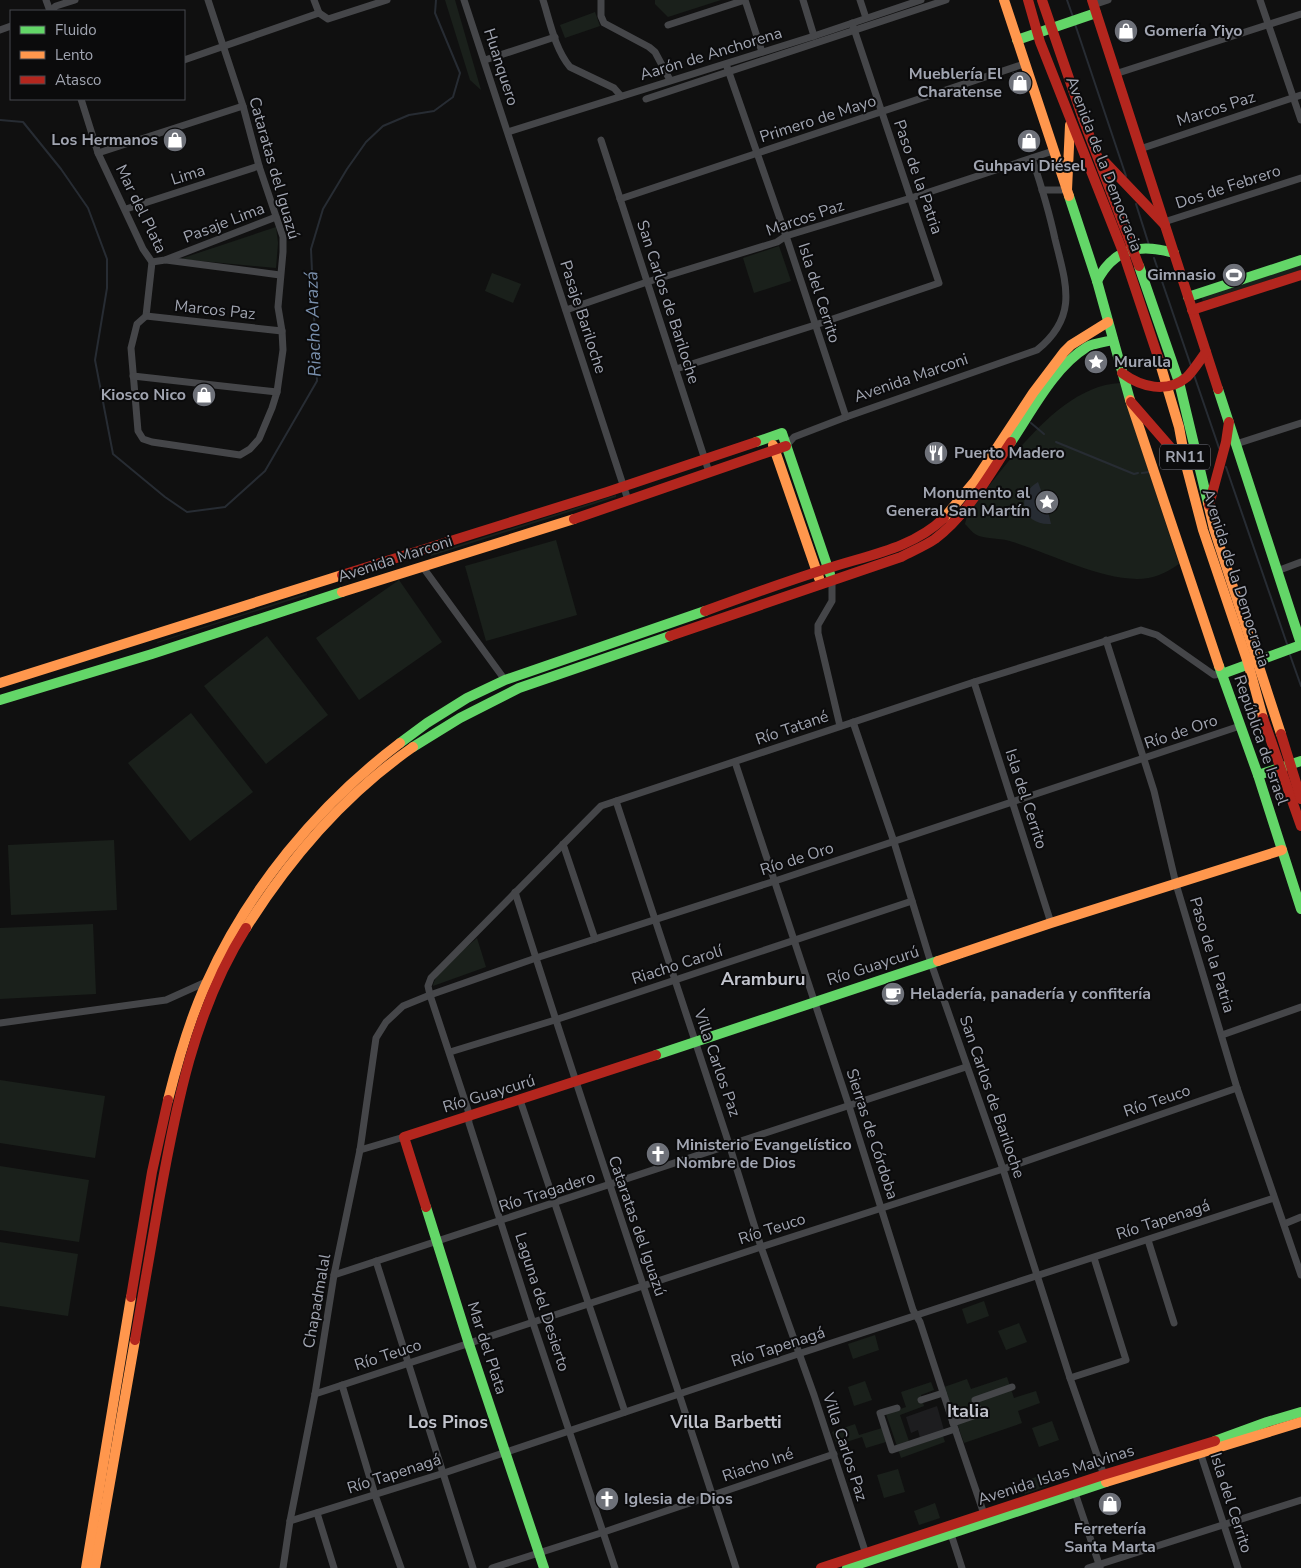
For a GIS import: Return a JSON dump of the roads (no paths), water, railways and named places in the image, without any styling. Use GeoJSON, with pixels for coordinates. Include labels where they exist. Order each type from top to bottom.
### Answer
{"type":"FeatureCollection","features":[{"type":"Feature","properties":{"kind":"main road"},"geometry":{"type":"LineString","coordinates":[[1004,0],[1097,281],[1130,402],[1186,465]]}},
{"type":"Feature","properties":{"kind":"main road","name":"Avenida de la Democracia"},"geometry":{"type":"LineString","coordinates":[[1028,0],[1070,120],[1128,250]]}},
{"type":"Feature","properties":{"kind":"main road","name":"Avenida de la Democracia"},"geometry":{"type":"LineString","coordinates":[[1042,0],[1098,154],[1128,250],[1174,383],[1214,529],[1258,660],[1301,826]]}},
{"type":"Feature","properties":{"kind":"main road"},"geometry":{"type":"LineString","coordinates":[[1017,40],[1076,20],[1094,6]]}},
{"type":"Feature","properties":{"kind":"main road","name":"Avenida de la Democracia"},"geometry":{"type":"LineString","coordinates":[[1094,6],[1301,644]]}},
{"type":"Feature","properties":{"kind":"main road"},"geometry":{"type":"LineString","coordinates":[[1067,190],[1070,120]]}},
{"type":"Feature","properties":{"kind":"main road"},"geometry":{"type":"LineString","coordinates":[[1098,154],[1164,224]]}},
{"type":"Feature","properties":{"kind":"main road"},"geometry":{"type":"LineString","coordinates":[[1097,281],[1102,268],[1128,250],[1148,247],[1174,253]]}},
{"type":"Feature","properties":{"kind":"main road"},"geometry":{"type":"LineString","coordinates":[[1188,297],[1301,260]]}},
{"type":"Feature","properties":{"kind":"main road"},"geometry":{"type":"LineString","coordinates":[[1192,310],[1301,275]]}},
{"type":"Feature","properties":{"kind":"main road"},"geometry":{"type":"LineString","coordinates":[[86,1568],[152,1172],[165,1109],[180,1054],[206,982],[236,925],[259,889],[293,845],[332,803],[399,744],[468,697],[505,680],[828,568],[888,550],[917,538],[933,528],[946,517],[975,481],[1033,393],[1064,352],[1071,345],[1108,322]]}},
{"type":"Feature","properties":{"kind":"main road"},"geometry":{"type":"LineString","coordinates":[[96,1568],[164,1173],[189,1058],[206,1007],[245,930],[268,894],[301,851],[339,810],[372,779],[405,753],[470,711],[519,688],[832,579],[901,557],[934,540],[944,532],[981,487],[1054,378],[1070,360],[1088,346],[1113,340]]}},
{"type":"Feature","properties":{"kind":"main road"},"geometry":{"type":"LineString","coordinates":[[1122,373],[1131,380],[1147,386],[1158,387],[1174,383],[1191,372],[1206,352]]}},
{"type":"Feature","properties":{"kind":"main road","name":"Avenida de la Democracia"},"geometry":{"type":"LineString","coordinates":[[1174,383],[1186,465],[1202,530],[1248,663],[1262,715],[1301,799]]}},
{"type":"Feature","properties":{"kind":"main road","name":"República de Israel"},"geometry":{"type":"LineString","coordinates":[[1130,402],[1209,640],[1258,775],[1301,909]]}},
{"type":"Feature","properties":{"kind":"main road"},"geometry":{"type":"LineString","coordinates":[[1209,508],[1226,442],[1229,422]]}},
{"type":"Feature","properties":{"kind":"main road"},"geometry":{"type":"LineString","coordinates":[[782,433],[832,579]]}},
{"type":"Feature","properties":{"kind":"main road","name":"Avenida Marconi"},"geometry":{"type":"LineString","coordinates":[[0,683],[624,486],[782,433]]}},
{"type":"Feature","properties":{"kind":"main road"},"geometry":{"type":"LineString","coordinates":[[770,437],[821,584]]}},
{"type":"Feature","properties":{"kind":"main road","name":"Avenida Marconi"},"geometry":{"type":"LineString","coordinates":[[0,700],[152,654],[589,514],[786,446]]}},
{"type":"Feature","properties":{"kind":"main road"},"geometry":{"type":"LineString","coordinates":[[417,552],[422,566]]}},
{"type":"Feature","properties":{"kind":"main road"},"geometry":{"type":"LineString","coordinates":[[146,637],[152,654]]}},
{"type":"Feature","properties":{"kind":"main road"},"geometry":{"type":"LineString","coordinates":[[1222,674],[1301,644]]}},
{"type":"Feature","properties":{"kind":"main road"},"geometry":{"type":"LineString","coordinates":[[48,668],[53,684]]}},
{"type":"Feature","properties":{"kind":"main road"},"geometry":{"type":"LineString","coordinates":[[1258,775],[1301,761]]}},
{"type":"Feature","properties":{"kind":"main road","name":"Río Guaycurú"},"geometry":{"type":"LineString","coordinates":[[404,1137],[1051,923],[1282,850]]}},
{"type":"Feature","properties":{"kind":"main road","name":"Mar del Plata"},"geometry":{"type":"LineString","coordinates":[[404,1137],[469,1344],[544,1568]]}},
{"type":"Feature","properties":{"kind":"main road","name":"Avenida Islas Malvinas"},"geometry":{"type":"LineString","coordinates":[[1200,1450],[1266,1422],[1301,1412]]}},
{"type":"Feature","properties":{"kind":"main road","name":"Avenida Islas Malvinas"},"geometry":{"type":"LineString","coordinates":[[823,1568],[867,1557],[1104,1478],[1301,1422]]}},
{"type":"Feature","properties":{"kind":"main road","name":"Avenida Islas Malvinas"},"geometry":{"type":"LineString","coordinates":[[950,1530],[984,1514],[1073,1488]]}},
{"type":"Feature","properties":{"kind":"main road","name":"Avenida Islas Malvinas"},"geometry":{"type":"LineString","coordinates":[[847,1568],[867,1557]]}},
{"type":"Feature","properties":{"kind":"street"},"geometry":{"type":"LineString","coordinates":[[51,10],[56,6],[74,0]]}},
{"type":"Feature","properties":{"kind":"street","name":"Cataratas del Iguazú"},"geometry":{"type":"LineString","coordinates":[[208,0],[243,106],[259,166],[283,236],[278,307],[283,350],[277,392],[258,439],[250,449],[240,455]]}},
{"type":"Feature","properties":{"kind":"street"},"geometry":{"type":"LineString","coordinates":[[314,0],[319,13],[328,19],[386,0]]}},
{"type":"Feature","properties":{"kind":"street","name":"Huanquero"},"geometry":{"type":"LineString","coordinates":[[464,0],[512,143]]}},
{"type":"Feature","properties":{"kind":"street"},"geometry":{"type":"LineString","coordinates":[[543,0],[563,57],[570,67],[614,88],[621,96]]}},
{"type":"Feature","properties":{"kind":"street"},"geometry":{"type":"LineString","coordinates":[[602,0],[600,16],[604,23],[655,52],[670,80]]}},
{"type":"Feature","properties":{"kind":"street"},"geometry":{"type":"LineString","coordinates":[[668,25],[745,0],[762,52]]}},
{"type":"Feature","properties":{"kind":"street"},"geometry":{"type":"LineString","coordinates":[[803,0],[814,36]]}},
{"type":"Feature","properties":{"kind":"street"},"geometry":{"type":"LineString","coordinates":[[860,0],[866,18]]}},
{"type":"Feature","properties":{"kind":"street","name":"Aarón de Anchorena"},"geometry":{"type":"LineString","coordinates":[[508,132],[670,80],[727,68],[762,52],[814,36],[853,27],[866,18],[919,0]]}},
{"type":"Feature","properties":{"kind":"street"},"geometry":{"type":"LineString","coordinates":[[646,99],[727,68],[853,27],[946,0]]}},
{"type":"Feature","properties":{"kind":"street"},"geometry":{"type":"LineString","coordinates":[[1094,6],[1108,0]]}},
{"type":"Feature","properties":{"kind":"street"},"geometry":{"type":"LineString","coordinates":[[1260,0],[1297,97],[1301,120]]}},
{"type":"Feature","properties":{"kind":"street"},"geometry":{"type":"LineString","coordinates":[[185,60],[319,13]]}},
{"type":"Feature","properties":{"kind":"street"},"geometry":{"type":"LineString","coordinates":[[1115,74],[1301,14]]}},
{"type":"Feature","properties":{"kind":"street","name":"Paso de la Patria"},"geometry":{"type":"LineString","coordinates":[[815,325],[939,283],[853,27]]}},
{"type":"Feature","properties":{"kind":"street"},"geometry":{"type":"LineString","coordinates":[[485,60],[555,37]]}},
{"type":"Feature","properties":{"kind":"street","name":"Primero de Mayo"},"geometry":{"type":"LineString","coordinates":[[620,199],[1024,64]]}},
{"type":"Feature","properties":{"kind":"street","name":"Isla del Cerrito"},"geometry":{"type":"LineString","coordinates":[[727,68],[786,236],[846,417]]}},
{"type":"Feature","properties":{"kind":"street","name":"Marcos Paz"},"geometry":{"type":"LineString","coordinates":[[1140,149],[1297,97]]}},
{"type":"Feature","properties":{"kind":"street","name":"Mar del Plata"},"geometry":{"type":"LineString","coordinates":[[81,100],[98,153],[117,196],[126,209],[143,249],[152,262],[146,316],[137,324],[131,348],[138,431],[143,439],[152,442],[240,455]]}},
{"type":"Feature","properties":{"kind":"street"},"geometry":{"type":"LineString","coordinates":[[98,153],[243,106]]}},
{"type":"Feature","properties":{"kind":"street","name":"San Carlos de Bariloche"},"geometry":{"type":"LineString","coordinates":[[601,140],[710,472]]}},
{"type":"Feature","properties":{"kind":"street","name":"Pasaje Bariloche"},"geometry":{"type":"LineString","coordinates":[[512,143],[628,500]]}},
{"type":"Feature","properties":{"kind":"street","name":"Marcos Paz"},"geometry":{"type":"LineString","coordinates":[[566,310],[647,282],[776,242],[786,236],[1053,152]]}},
{"type":"Feature","properties":{"kind":"street"},"geometry":{"type":"LineString","coordinates":[[1032,158],[1042,190],[1067,190]]}},
{"type":"Feature","properties":{"kind":"street","name":"Lima"},"geometry":{"type":"LineString","coordinates":[[126,209],[259,166]]}},
{"type":"Feature","properties":{"kind":"street","name":"Dos de Febrero"},"geometry":{"type":"LineString","coordinates":[[1164,224],[1301,178]]}},
{"type":"Feature","properties":{"kind":"street","name":"Avenida Marconi"},"geometry":{"type":"LineString","coordinates":[[786,446],[794,437],[1037,350],[1051,339],[1059,327],[1064,312],[1067,287],[1042,190]]}},
{"type":"Feature","properties":{"kind":"street","name":"Pasaje Lima"},"geometry":{"type":"LineString","coordinates":[[152,262],[165,260],[276,217]]}},
{"type":"Feature","properties":{"kind":"street"},"geometry":{"type":"LineString","coordinates":[[165,260],[280,275]]}},
{"type":"Feature","properties":{"kind":"street","name":"Marcos Paz"},"geometry":{"type":"LineString","coordinates":[[146,316],[282,331]]}},
{"type":"Feature","properties":{"kind":"street"},"geometry":{"type":"LineString","coordinates":[[676,369],[815,325]]}},
{"type":"Feature","properties":{"kind":"street"},"geometry":{"type":"LineString","coordinates":[[133,376],[277,392]]}},
{"type":"Feature","properties":{"kind":"street"},"geometry":{"type":"LineString","coordinates":[[1236,444],[1301,423]]}},
{"type":"Feature","properties":{"kind":"street"},"geometry":{"type":"LineString","coordinates":[[782,433],[794,437]]}},
{"type":"Feature","properties":{"kind":"street"},"geometry":{"type":"LineString","coordinates":[[1277,571],[1301,562]]}},
{"type":"Feature","properties":{"kind":"street"},"geometry":{"type":"LineString","coordinates":[[422,566],[505,680]]}},
{"type":"Feature","properties":{"kind":"street"},"geometry":{"type":"LineString","coordinates":[[832,579],[832,601],[818,625],[818,634],[840,726]]}},
{"type":"Feature","properties":{"kind":"street","name":"Río Tatané"},"geometry":{"type":"LineString","coordinates":[[428,986],[431,978],[601,806],[974,682],[1141,630],[1156,635],[1214,675],[1222,674]]}},
{"type":"Feature","properties":{"kind":"street","name":"Paso de la Patria"},"geometry":{"type":"LineString","coordinates":[[1106,640],[1154,791],[1176,884],[1237,1088],[1301,1275]]}},
{"type":"Feature","properties":{"kind":"street","name":"Isla del Cerrito"},"geometry":{"type":"LineString","coordinates":[[974,682],[1051,923]]}},
{"type":"Feature","properties":{"kind":"street","name":"San Carlos de Bariloche"},"geometry":{"type":"LineString","coordinates":[[853,722],[894,842],[931,963],[1003,1169],[1104,1478]]}},
{"type":"Feature","properties":{"kind":"street","name":"Río de Oro"},"geometry":{"type":"LineString","coordinates":[[376,1038],[386,1022],[403,1006],[430,995],[536,958],[894,842],[1240,726]]}},
{"type":"Feature","properties":{"kind":"street","name":"Sierras de Córdoba"},"geometry":{"type":"LineString","coordinates":[[735,762],[916,1315],[920,1322],[984,1514]]}},
{"type":"Feature","properties":{"kind":"street","name":"Villa Carlos Paz"},"geometry":{"type":"LineString","coordinates":[[616,801],[761,1247],[834,1454],[867,1557]]}},
{"type":"Feature","properties":{"kind":"street"},"geometry":{"type":"LineString","coordinates":[[563,844],[595,939]]}},
{"type":"Feature","properties":{"kind":"street","name":"Cataratas del Iguazú"},"geometry":{"type":"LineString","coordinates":[[515,892],[575,1082],[736,1568]]}},
{"type":"Feature","properties":{"kind":"street","name":"Riacho Carolí"},"geometry":{"type":"LineString","coordinates":[[450,1052],[555,1020],[912,902]]}},
{"type":"Feature","properties":{"kind":"street"},"geometry":{"type":"LineString","coordinates":[[0,1023],[166,1000],[206,982]]}},
{"type":"Feature","properties":{"kind":"street","name":"Laguna del Desierto"},"geometry":{"type":"LineString","coordinates":[[428,986],[468,1110],[469,1123],[533,1323],[615,1568]]}},
{"type":"Feature","properties":{"kind":"street"},"geometry":{"type":"LineString","coordinates":[[1222,1035],[1301,1007]]}},
{"type":"Feature","properties":{"kind":"street","name":"Chapadmalal"},"geometry":{"type":"LineString","coordinates":[[283,1568],[290,1521],[315,1394],[334,1275],[360,1150],[376,1038]]}},
{"type":"Feature","properties":{"kind":"street","name":"Río Tragadero"},"geometry":{"type":"LineString","coordinates":[[334,1275],[966,1067]]}},
{"type":"Feature","properties":{"kind":"street","name":"Río Teuco"},"geometry":{"type":"LineString","coordinates":[[315,1394],[1003,1169],[1237,1088]]}},
{"type":"Feature","properties":{"kind":"street"},"geometry":{"type":"LineString","coordinates":[[520,1100],[625,1412]]}},
{"type":"Feature","properties":{"kind":"street","name":"Río Guaycurú"},"geometry":{"type":"LineString","coordinates":[[360,1150],[404,1137]]}},
{"type":"Feature","properties":{"kind":"street","name":"Río Tapenagá"},"geometry":{"type":"LineString","coordinates":[[290,1521],[444,1473],[798,1354],[1274,1198]]}},
{"type":"Feature","properties":{"kind":"street"},"geometry":{"type":"LineString","coordinates":[[1284,1224],[1301,1217]]}},
{"type":"Feature","properties":{"kind":"street"},"geometry":{"type":"LineString","coordinates":[[1148,1240],[1174,1323]]}},
{"type":"Feature","properties":{"kind":"street"},"geometry":{"type":"LineString","coordinates":[[1070,1378],[1126,1360],[1094,1258]]}},
{"type":"Feature","properties":{"kind":"street"},"geometry":{"type":"LineString","coordinates":[[376,1261],[473,1568]]}},
{"type":"Feature","properties":{"kind":"street"},"geometry":{"type":"LineString","coordinates":[[342,1385],[375,1495],[402,1568]]}},
{"type":"Feature","properties":{"kind":"street"},"geometry":{"type":"LineString","coordinates":[[897,1408],[880,1413],[892,1450],[954,1426],[979,1414],[975,1400],[1012,1387]]}},
{"type":"Feature","properties":{"kind":"street"},"geometry":{"type":"LineString","coordinates":[[921,1400],[943,1392]]}},
{"type":"Feature","properties":{"kind":"street","name":"Isla del Cerrito"},"geometry":{"type":"LineString","coordinates":[[1200,1450],[1238,1568]]}},
{"type":"Feature","properties":{"kind":"street","name":"Riacho Iné"},"geometry":{"type":"LineString","coordinates":[[492,1568],[834,1454]]}},
{"type":"Feature","properties":{"kind":"street"},"geometry":{"type":"LineString","coordinates":[[1073,1488],[1100,1566]]}},
{"type":"Feature","properties":{"kind":"street"},"geometry":{"type":"LineString","coordinates":[[1088,1568],[1100,1566],[1301,1500]]}},
{"type":"Feature","properties":{"kind":"street"},"geometry":{"type":"LineString","coordinates":[[317,1513],[334,1568]]}},
{"type":"Feature","properties":{"kind":"street"},"geometry":{"type":"LineString","coordinates":[[950,1530],[962,1568]]}},
{"type":"Feature","properties":{"kind":"waterway","name":"Riacho Arazá"},"geometry":{"type":"LineString","coordinates":[[0,120],[23,122],[61,169],[88,208],[107,259],[107,288],[95,360],[113,454],[165,497],[187,512],[225,507],[265,471],[317,381],[311,249],[323,209],[366,142],[383,126],[409,115],[434,111],[453,97],[460,73],[435,13],[436,0]]}},
{"type":"Feature","properties":{"kind":"waterway"},"geometry":{"type":"LineString","coordinates":[[1067,0],[1073,17]]}},
{"type":"Feature","properties":{"kind":"waterway"},"geometry":{"type":"LineString","coordinates":[[1075,24],[1126,176]]}},
{"type":"Feature","properties":{"kind":"waterway"},"geometry":{"type":"LineString","coordinates":[[1136,204],[1149,245]]}},
{"type":"Feature","properties":{"kind":"waterway"},"geometry":{"type":"LineString","coordinates":[[1154,258],[1191,366]]}},
{"type":"Feature","properties":{"kind":"waterway"},"geometry":{"type":"LineString","coordinates":[[1194,375],[1219,448]]}},
{"type":"Feature","properties":{"kind":"waterway"},"geometry":{"type":"LineString","coordinates":[[1031,423],[1044,434]]}},
{"type":"Feature","properties":{"kind":"waterway"},"geometry":{"type":"LineString","coordinates":[[1056,442],[1134,474],[1138,473]]}},
{"type":"Feature","properties":{"kind":"waterway"},"geometry":{"type":"LineString","coordinates":[[1226,467],[1287,644]]}},
{"type":"Feature","properties":{"kind":"waterway"},"geometry":{"type":"LineString","coordinates":[[1142,473],[1149,472]]}},
{"type":"Feature","properties":{"kind":"waterway"},"geometry":{"type":"LineString","coordinates":[[1290,655],[1301,686]]}},
{"type":"Feature","properties":{"kind":"place","name":"Gomería Yiyo"},"geometry":{"type":"Point","coordinates":[1126,31]}},
{"type":"Feature","properties":{"kind":"place","name":"Mueblería El Charatense"},"geometry":{"type":"Point","coordinates":[1020,83]}},
{"type":"Feature","properties":{"kind":"place","name":"Los Hermanos"},"geometry":{"type":"Point","coordinates":[175,140]}},
{"type":"Feature","properties":{"kind":"place","name":"Guhpavi Diésel"},"geometry":{"type":"Point","coordinates":[1029,141]}},
{"type":"Feature","properties":{"kind":"place","name":"Gimnasio"},"geometry":{"type":"Point","coordinates":[1234,275]}},
{"type":"Feature","properties":{"kind":"place","name":"Muralla"},"geometry":{"type":"Point","coordinates":[1096,362]}},
{"type":"Feature","properties":{"kind":"place","name":"Kiosco Nico"},"geometry":{"type":"Point","coordinates":[204,395]}},
{"type":"Feature","properties":{"kind":"place","name":"Puerto Madero"},"geometry":{"type":"Point","coordinates":[936,453]}},
{"type":"Feature","properties":{"kind":"place","name":"Monumento al General San Martín"},"geometry":{"type":"Point","coordinates":[1047,502]}},
{"type":"Feature","properties":{"kind":"place","name":"Heladería, panadería y confitería"},"geometry":{"type":"Point","coordinates":[893,994]}},
{"type":"Feature","properties":{"kind":"place","name":"Ministerio Evangelístico Nombre de Dios"},"geometry":{"type":"Point","coordinates":[658,1154]}},
{"type":"Feature","properties":{"kind":"place","name":"Iglesia de Dios"},"geometry":{"type":"Point","coordinates":[607,1499]}},
{"type":"Feature","properties":{"kind":"place","name":"Ferretería Santa Marta"},"geometry":{"type":"Point","coordinates":[1110,1504]}},
{"type":"Feature","properties":{"kind":"district","name":"Aramburu"},"geometry":{"type":"Point","coordinates":[763,979]}},
{"type":"Feature","properties":{"kind":"district","name":"Italia"},"geometry":{"type":"Point","coordinates":[968,1411]}},
{"type":"Feature","properties":{"kind":"district","name":"Los Pinos"},"geometry":{"type":"Point","coordinates":[448,1422]}},
{"type":"Feature","properties":{"kind":"district","name":"Villa Barbetti"},"geometry":{"type":"Point","coordinates":[726,1422]}}]}
